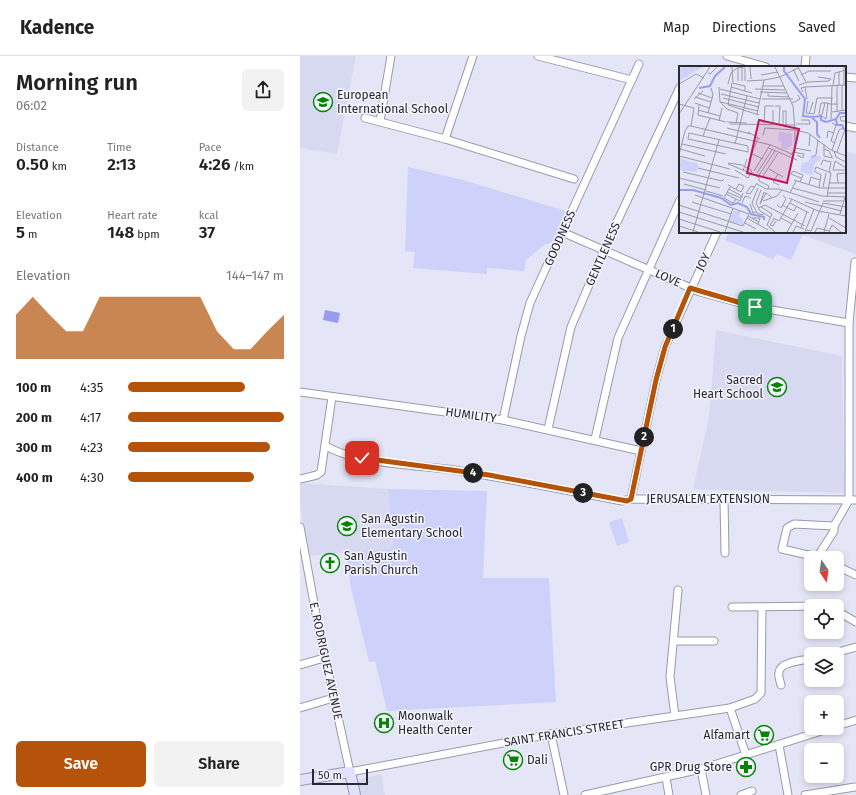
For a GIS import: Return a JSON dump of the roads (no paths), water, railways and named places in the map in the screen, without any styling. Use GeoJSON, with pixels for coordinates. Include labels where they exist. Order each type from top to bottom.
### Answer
{"type":"FeatureCollection","features":[{"type":"Feature","properties":{"kind":"main road"},"geometry":{"type":"LineString","coordinates":[[300,780],[350,772]]}},
{"type":"Feature","properties":{"kind":"main road","name":"E. RODRIGUEZ AVENUE"},"geometry":{"type":"LineString","coordinates":[[350,772],[354,795]]}},
{"type":"Feature","properties":{"kind":"street"},"geometry":{"type":"LineString","coordinates":[[380,121],[391,56]]}},
{"type":"Feature","properties":{"kind":"street"},"geometry":{"type":"LineString","coordinates":[[445,139],[473,56]]}},
{"type":"Feature","properties":{"kind":"street"},"geometry":{"type":"LineString","coordinates":[[538,56],[632,80]]}},
{"type":"Feature","properties":{"kind":"street"},"geometry":{"type":"LineString","coordinates":[[727,56],[762,66]]}},
{"type":"Feature","properties":{"kind":"street"},"geometry":{"type":"LineString","coordinates":[[805,66],[806,56]]}},
{"type":"Feature","properties":{"kind":"street","name":"GOODNESS"},"geometry":{"type":"LineString","coordinates":[[504,420],[530,303],[639,64]]}},
{"type":"Feature","properties":{"kind":"street"},"geometry":{"type":"LineString","coordinates":[[846,77],[856,78]]}},
{"type":"Feature","properties":{"kind":"street","name":"GENTLENESS"},"geometry":{"type":"LineString","coordinates":[[548,429],[571,327],[604,250],[679,89]]}},
{"type":"Feature","properties":{"kind":"street"},"geometry":{"type":"LineString","coordinates":[[365,118],[445,139],[574,179]]}},
{"type":"Feature","properties":{"kind":"street"},"geometry":{"type":"LineString","coordinates":[[846,126],[856,128]]}},
{"type":"Feature","properties":{"kind":"street"},"geometry":{"type":"LineString","coordinates":[[595,439],[618,338],[679,202]]}},
{"type":"Feature","properties":{"kind":"street","name":"LOVE"},"geometry":{"type":"LineString","coordinates":[[562,232],[690,288],[755,307],[849,322]]}},
{"type":"Feature","properties":{"kind":"street","name":"JOY"},"geometry":{"type":"LineString","coordinates":[[631,499],[665,347],[690,288],[718,233]]}},
{"type":"Feature","properties":{"kind":"street"},"geometry":{"type":"LineString","coordinates":[[823,551],[834,530],[834,526],[852,500],[849,322],[856,262]]}},
{"type":"Feature","properties":{"kind":"street","name":"HUMILITY"},"geometry":{"type":"LineString","coordinates":[[300,392],[504,420],[595,439],[641,451]]}},
{"type":"Feature","properties":{"kind":"street"},"geometry":{"type":"LineString","coordinates":[[300,479],[320,474],[326,446],[332,397]]}},
{"type":"Feature","properties":{"kind":"street","name":"JERUSALEM EXTENSION"},"geometry":{"type":"LineString","coordinates":[[326,446],[338,453],[362,458],[489,475],[622,501],[631,499],[852,500]]}},
{"type":"Feature","properties":{"kind":"street"},"geometry":{"type":"LineString","coordinates":[[724,500],[725,553]]}},
{"type":"Feature","properties":{"kind":"street"},"geometry":{"type":"LineString","coordinates":[[804,554],[782,549],[788,526],[794,524],[834,526]]}},
{"type":"Feature","properties":{"kind":"street","name":"E. RODRIGUEZ AVENUE"},"geometry":{"type":"LineString","coordinates":[[300,532],[324,658],[350,772]]}},
{"type":"Feature","properties":{"kind":"street"},"geometry":{"type":"LineString","coordinates":[[844,569],[856,575]]}},
{"type":"Feature","properties":{"kind":"street"},"geometry":{"type":"LineString","coordinates":[[675,716],[670,677],[678,590]]}},
{"type":"Feature","properties":{"kind":"street"},"geometry":{"type":"LineString","coordinates":[[732,607],[804,606]]}},
{"type":"Feature","properties":{"kind":"street","name":"SAINT FRANCIS STREET"},"geometry":{"type":"LineString","coordinates":[[350,772],[551,734],[730,708],[760,695],[762,607]]}},
{"type":"Feature","properties":{"kind":"street"},"geometry":{"type":"LineString","coordinates":[[844,615],[856,622]]}},
{"type":"Feature","properties":{"kind":"street"},"geometry":{"type":"LineString","coordinates":[[674,641],[714,641]]}},
{"type":"Feature","properties":{"kind":"street"},"geometry":{"type":"LineString","coordinates":[[844,650],[856,647]]}},
{"type":"Feature","properties":{"kind":"street"},"geometry":{"type":"LineString","coordinates":[[300,665],[324,658]]}},
{"type":"Feature","properties":{"kind":"street"},"geometry":{"type":"LineString","coordinates":[[781,685],[779,673],[780,668],[785,664],[804,660]]}},
{"type":"Feature","properties":{"kind":"street"},"geometry":{"type":"LineString","coordinates":[[300,708],[333,698]]}},
{"type":"Feature","properties":{"kind":"street"},"geometry":{"type":"LineString","coordinates":[[730,708],[746,755]]}},
{"type":"Feature","properties":{"kind":"street"},"geometry":{"type":"LineString","coordinates":[[844,724],[856,720]]}},
{"type":"Feature","properties":{"kind":"street"},"geometry":{"type":"LineString","coordinates":[[551,734],[564,795]]}},
{"type":"Feature","properties":{"kind":"street"},"geometry":{"type":"LineString","coordinates":[[585,795],[701,769],[809,735]]}},
{"type":"Feature","properties":{"kind":"street"},"geometry":{"type":"LineString","coordinates":[[779,745],[788,795]]}},
{"type":"Feature","properties":{"kind":"street"},"geometry":{"type":"LineString","coordinates":[[701,769],[706,795]]}},
{"type":"Feature","properties":{"kind":"street"},"geometry":{"type":"LineString","coordinates":[[666,778],[669,795]]}},
{"type":"Feature","properties":{"kind":"street"},"geometry":{"type":"LineString","coordinates":[[620,787],[622,795]]}},
{"type":"Feature","properties":{"kind":"street"},"geometry":{"type":"LineString","coordinates":[[805,795],[855,787]]}},
{"type":"Feature","properties":{"kind":"street"},"geometry":{"type":"LineString","coordinates":[[741,795],[752,791]]}},
{"type":"Feature","properties":{"kind":"water"},"geometry":{"type":"Polygon","coordinates":[[[325,310],[340,313],[338,323],[323,320],[325,310]]]}},
{"type":"Feature","properties":{"kind":"place","name":"European International School"},"geometry":{"type":"Point","coordinates":[323,102]}},
{"type":"Feature","properties":{"kind":"place","name":"Sacred Heart School"},"geometry":{"type":"Point","coordinates":[777,387]}},
{"type":"Feature","properties":{"kind":"place","name":"San Agustin Elementary School"},"geometry":{"type":"Point","coordinates":[347,526]}},
{"type":"Feature","properties":{"kind":"place","name":"San Agustin Parish Church"},"geometry":{"type":"Point","coordinates":[330,563]}},
{"type":"Feature","properties":{"kind":"place","name":"Moonwalk Health Center"},"geometry":{"type":"Point","coordinates":[384,723]}},
{"type":"Feature","properties":{"kind":"place","name":"Alfamart"},"geometry":{"type":"Point","coordinates":[764,735]}},
{"type":"Feature","properties":{"kind":"place","name":"Dali"},"geometry":{"type":"Point","coordinates":[513,760]}},
{"type":"Feature","properties":{"kind":"place","name":"GPR Drug Store"},"geometry":{"type":"Point","coordinates":[746,767]}}]}
